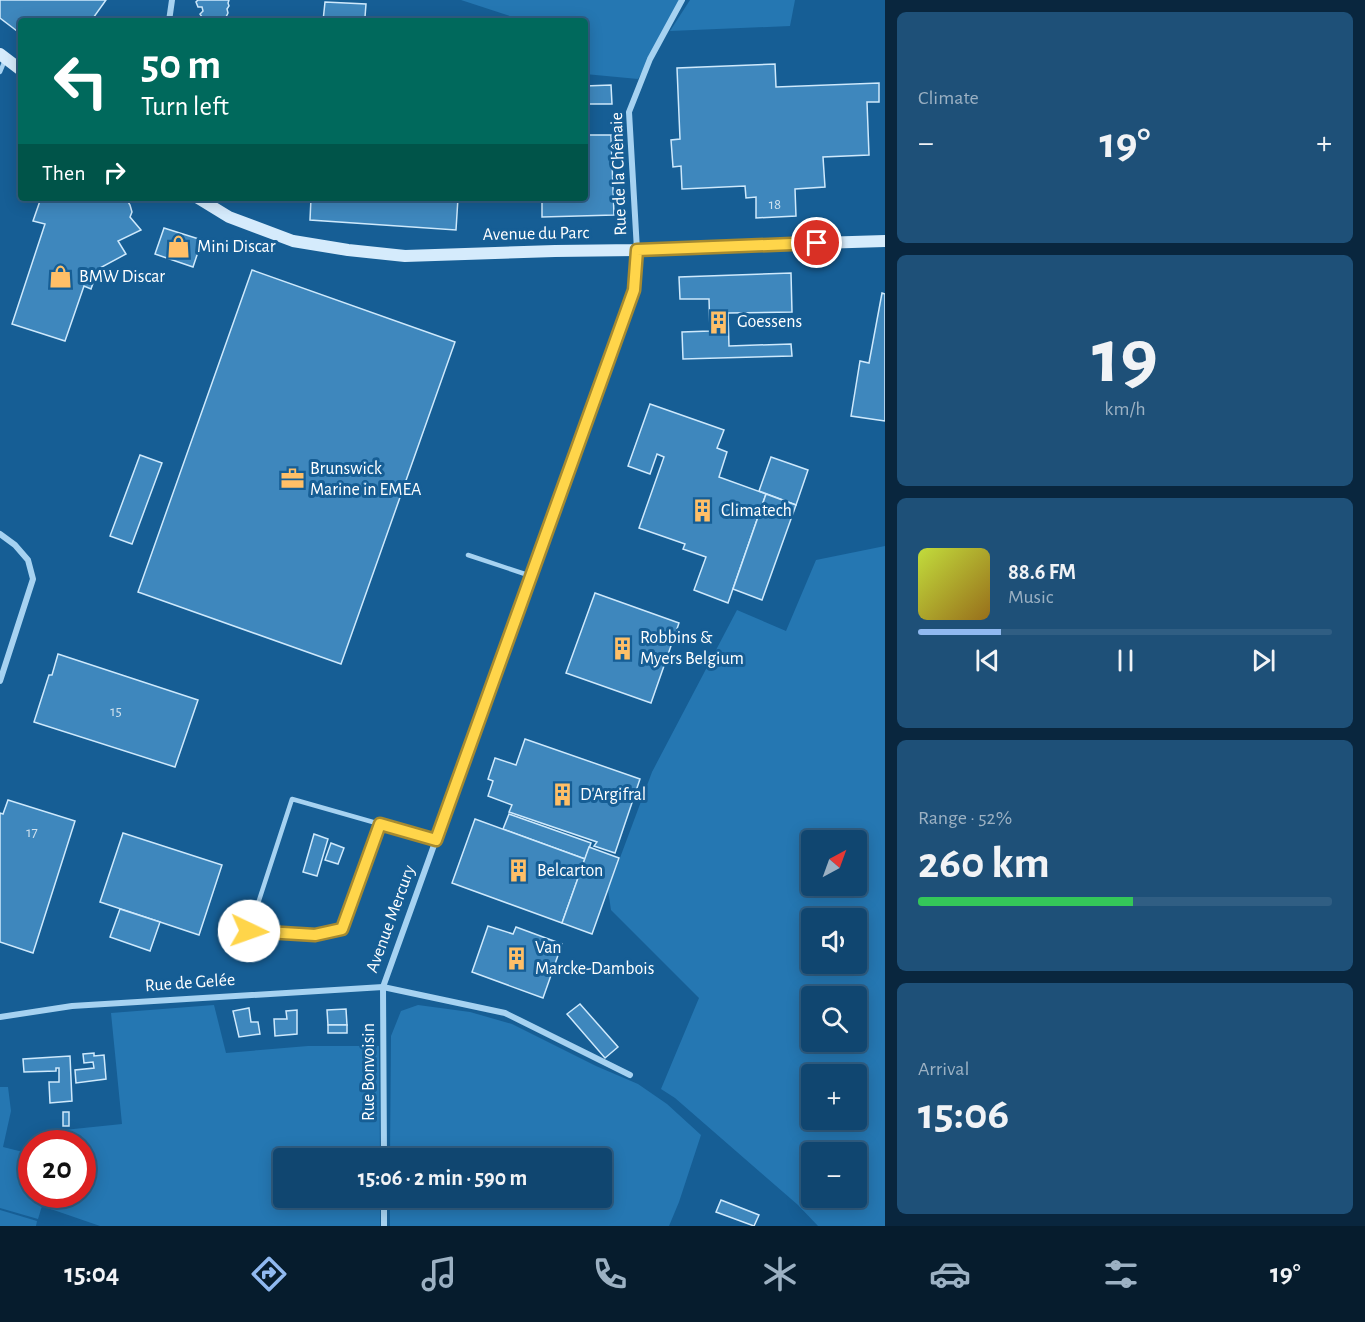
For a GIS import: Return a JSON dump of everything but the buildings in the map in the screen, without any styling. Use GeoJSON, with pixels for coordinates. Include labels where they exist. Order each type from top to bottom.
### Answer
{"type":"FeatureCollection","features":[{"type":"Feature","properties":{"kind":"street"},"geometry":{"type":"LineString","coordinates":[[170,18],[172,0]]}},
{"type":"Feature","properties":{"kind":"street","name":"Rue de la Chênaie"},"geometry":{"type":"LineString","coordinates":[[637,250],[629,112],[650,59],[682,0]]}},
{"type":"Feature","properties":{"kind":"street"},"geometry":{"type":"LineString","coordinates":[[3,56],[18,68]]}},
{"type":"Feature","properties":{"kind":"street","name":"Avenue du Parc"},"geometry":{"type":"LineString","coordinates":[[203,201],[229,217],[293,241],[405,256],[885,241]]}},
{"type":"Feature","properties":{"kind":"street","name":"Avenue Mercury"},"geometry":{"type":"LineString","coordinates":[[383,987],[634,290],[637,250]]}},
{"type":"Feature","properties":{"kind":"street"},"geometry":{"type":"LineString","coordinates":[[0,534],[15,545],[28,560],[33,579],[0,681]]}},
{"type":"Feature","properties":{"kind":"street","name":"Rue de Gelée"},"geometry":{"type":"LineString","coordinates":[[0,1017],[72,1006],[383,987],[505,1013],[630,1075]]}},
{"type":"Feature","properties":{"kind":"street","name":"Rue Bonvoisin"},"geometry":{"type":"LineString","coordinates":[[383,987],[384,1148]]}},
{"type":"Feature","properties":{"kind":"street"},"geometry":{"type":"LineString","coordinates":[[384,1208],[384,1226]]}},
{"type":"Feature","properties":{"kind":"lane"},"geometry":{"type":"LineString","coordinates":[[0,72],[3,56]]}},
{"type":"Feature","properties":{"kind":"lane"},"geometry":{"type":"LineString","coordinates":[[468,555],[531,576]]}},
{"type":"Feature","properties":{"kind":"lane"},"geometry":{"type":"LineString","coordinates":[[380,824],[342,929],[315,935],[249,931],[292,799],[380,824],[436,840]]}},
{"type":"Feature","properties":{"kind":"shaded area"},"geometry":{"type":"Polygon","coordinates":[[[461,0],[684,0],[638,79],[588,74],[588,18],[516,18],[461,0]]]}},
{"type":"Feature","properties":{"kind":"shaded area"},"geometry":{"type":"Polygon","coordinates":[[[690,0],[795,0],[790,26],[670,31],[690,0]]]}},
{"type":"Feature","properties":{"kind":"shaded area"},"geometry":{"type":"Polygon","coordinates":[[[885,546],[885,1226],[818,1226],[798,1205],[675,1098],[661,1089],[699,998],[611,910],[608,890],[652,772],[737,610],[786,631],[816,560],[885,546]]]}},
{"type":"Feature","properties":{"kind":"shaded area"},"geometry":{"type":"Polygon","coordinates":[[[214,1005],[226,1053],[308,1046],[379,1046],[380,1148],[273,1148],[273,1208],[380,1208],[380,1226],[100,1226],[48,1208],[96,1208],[96,1130],[64,1130],[122,1124],[111,1013],[214,1005]]]}},
{"type":"Feature","properties":{"kind":"shaded area"},"geometry":{"type":"Polygon","coordinates":[[[418,1005],[470,1012],[512,1024],[596,1066],[638,1084],[667,1104],[701,1135],[669,1226],[390,1226],[390,1208],[612,1208],[612,1148],[390,1148],[391,1036],[401,1011],[418,1005]]]}},
{"type":"Feature","properties":{"kind":"shaded area"},"geometry":{"type":"Polygon","coordinates":[[[0,1087],[8,1087],[11,1111],[3,1147],[18,1151],[18,1208],[41,1208],[38,1219],[0,1208],[0,1087]]]}},
{"type":"Feature","properties":{"kind":"shaded area"},"geometry":{"type":"Polygon","coordinates":[[[0,1210],[37,1221],[36,1226],[0,1226],[0,1210]]]}},
{"type":"Feature","properties":{"kind":"place","name":"Mini Discar"},"geometry":{"type":"Point","coordinates":[179,247]}},
{"type":"Feature","properties":{"kind":"place","name":"BMW Discar"},"geometry":{"type":"Point","coordinates":[61,277]}},
{"type":"Feature","properties":{"kind":"place","name":"Goessens"},"geometry":{"type":"Point","coordinates":[719,322]}},
{"type":"Feature","properties":{"kind":"place","name":"Brunswick Marine in EMEA"},"geometry":{"type":"Point","coordinates":[292,479]}},
{"type":"Feature","properties":{"kind":"place","name":"Climatech"},"geometry":{"type":"Point","coordinates":[703,511]}},
{"type":"Feature","properties":{"kind":"place","name":"Robbins & Myers Belgium"},"geometry":{"type":"Point","coordinates":[622,648]}},
{"type":"Feature","properties":{"kind":"place","name":"D'Argifral"},"geometry":{"type":"Point","coordinates":[562,795]}},
{"type":"Feature","properties":{"kind":"place","name":"Belcarton"},"geometry":{"type":"Point","coordinates":[519,871]}},
{"type":"Feature","properties":{"kind":"place","name":"Van Marcke-Dambois"},"geometry":{"type":"Point","coordinates":[517,958]}},
{"type":"Feature","properties":{"kind":"route"},"geometry":{"type":"LineString","coordinates":[[249,931],[315,935],[342,929],[380,824],[436,840],[634,290],[637,250],[817,243]]}}]}
